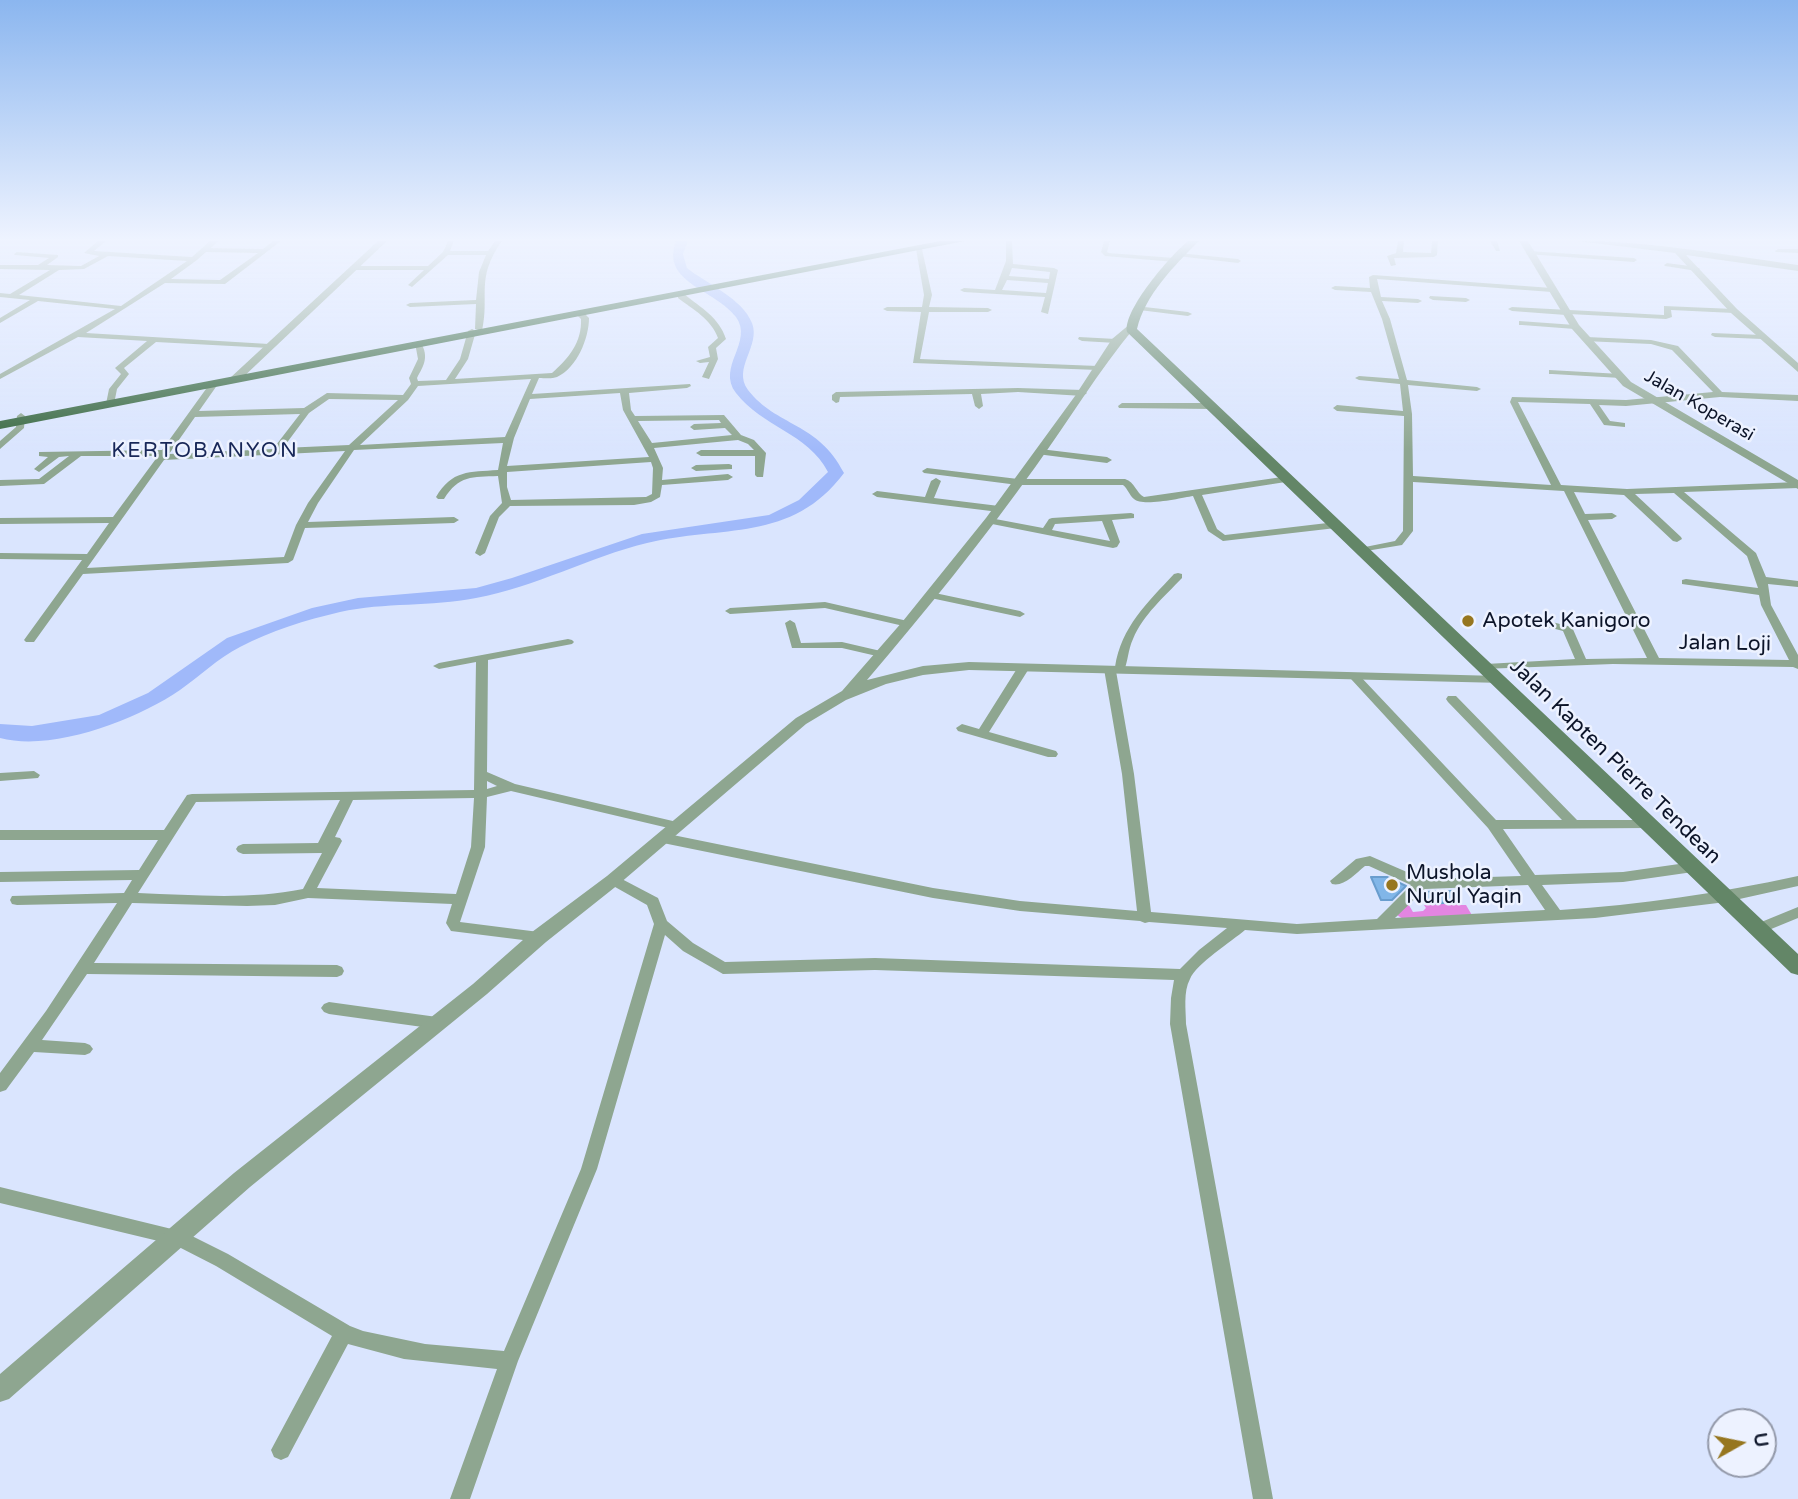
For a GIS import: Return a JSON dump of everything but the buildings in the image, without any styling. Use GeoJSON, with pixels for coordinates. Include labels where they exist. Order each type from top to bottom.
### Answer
{"type":"FeatureCollection","features":[{"type":"Feature","properties":{"kind":"highway"},"geometry":{"type":"LineString","coordinates":[[0,423],[586,311]]}},
{"type":"Feature","properties":{"kind":"highway"},"geometry":{"type":"LineString","coordinates":[[110,402],[593,311]]}},
{"type":"Feature","properties":{"kind":"main road"},"geometry":{"type":"LineString","coordinates":[[1130,327],[1138,311]]}},
{"type":"Feature","properties":{"kind":"main road","name":"Jalan Kapten Pierre Tendean"},"geometry":{"type":"LineString","coordinates":[[1130,327],[1798,967]]}},
{"type":"Feature","properties":{"kind":"street"},"geometry":{"type":"LineString","coordinates":[[0,321],[17,311]]}},
{"type":"Feature","properties":{"kind":"street"},"geometry":{"type":"LineString","coordinates":[[0,377],[118,311]]}},
{"type":"Feature","properties":{"kind":"street"},"geometry":{"type":"LineString","coordinates":[[236,378],[308,311]]}},
{"type":"Feature","properties":{"kind":"street"},"geometry":{"type":"LineString","coordinates":[[448,383],[464,359],[479,311]]}},
{"type":"Feature","properties":{"kind":"street"},"geometry":{"type":"LineString","coordinates":[[702,311],[720,331],[722,339],[712,347],[714,359],[706,377]]}},
{"type":"Feature","properties":{"kind":"street"},"geometry":{"type":"LineString","coordinates":[[926,311],[917,361],[1098,368]]}},
{"type":"Feature","properties":{"kind":"street"},"geometry":{"type":"LineString","coordinates":[[1163,311],[1188,314]]}},
{"type":"Feature","properties":{"kind":"street"},"geometry":{"type":"LineString","coordinates":[[1364,550],[1392,545],[1408,531],[1408,414],[1404,383],[1383,311]]}},
{"type":"Feature","properties":{"kind":"street"},"geometry":{"type":"LineString","coordinates":[[1547,311],[1668,317],[1667,311]]}},
{"type":"Feature","properties":{"kind":"street"},"geometry":{"type":"LineString","coordinates":[[1716,311],[1734,312],[1797,368]]}},
{"type":"Feature","properties":{"kind":"street","name":"Jalan Koperasi"},"geometry":{"type":"LineString","coordinates":[[1565,312],[1575,327],[1621,376],[1651,399],[1798,485]]}},
{"type":"Feature","properties":{"kind":"street"},"geometry":{"type":"LineString","coordinates":[[276,451],[306,411],[327,396],[411,391],[448,383],[554,375],[572,358],[585,338],[585,318],[580,314]]}},
{"type":"Feature","properties":{"kind":"street"},"geometry":{"type":"LineString","coordinates":[[1522,323],[1575,327]]}},
{"type":"Feature","properties":{"kind":"street"},"geometry":{"type":"LineString","coordinates":[[847,694],[908,624],[990,521],[1083,393],[1116,341],[1130,327]]}},
{"type":"Feature","properties":{"kind":"street"},"geometry":{"type":"LineString","coordinates":[[77,335],[269,346]]}},
{"type":"Feature","properties":{"kind":"street"},"geometry":{"type":"LineString","coordinates":[[1715,335],[1762,337]]}},
{"type":"Feature","properties":{"kind":"street"},"geometry":{"type":"LineString","coordinates":[[1082,339],[1116,341]]}},
{"type":"Feature","properties":{"kind":"street"},"geometry":{"type":"LineString","coordinates":[[1587,339],[1651,342],[1675,348],[1720,394]]}},
{"type":"Feature","properties":{"kind":"street"},"geometry":{"type":"LineString","coordinates":[[110,402],[113,389],[125,374],[119,368],[154,340]]}},
{"type":"Feature","properties":{"kind":"street"},"geometry":{"type":"LineString","coordinates":[[80,571],[286,561],[301,525],[352,447],[411,391],[413,378],[422,362],[422,352],[418,345]]}},
{"type":"Feature","properties":{"kind":"street"},"geometry":{"type":"LineString","coordinates":[[700,361],[714,359]]}},
{"type":"Feature","properties":{"kind":"street"},"geometry":{"type":"LineString","coordinates":[[1552,372],[1621,376]]}},
{"type":"Feature","properties":{"kind":"street"},"geometry":{"type":"LineString","coordinates":[[507,503],[503,471],[508,440],[536,377]]}},
{"type":"Feature","properties":{"kind":"street"},"geometry":{"type":"LineString","coordinates":[[1359,379],[1477,389]]}},
{"type":"Feature","properties":{"kind":"street"},"geometry":{"type":"LineString","coordinates":[[30,640],[214,384]]}},
{"type":"Feature","properties":{"kind":"street"},"geometry":{"type":"LineString","coordinates":[[527,397],[687,386]]}},
{"type":"Feature","properties":{"kind":"street"},"geometry":{"type":"LineString","coordinates":[[480,553],[495,516],[507,503],[634,502],[648,500],[657,495],[658,468],[649,446],[632,419],[624,390]]}},
{"type":"Feature","properties":{"kind":"street"},"geometry":{"type":"LineString","coordinates":[[836,400],[836,395],[953,396],[952,392],[976,391],[1083,393]]}},
{"type":"Feature","properties":{"kind":"street"},"geometry":{"type":"LineString","coordinates":[[976,391],[979,405]]}},
{"type":"Feature","properties":{"kind":"street"},"geometry":{"type":"LineString","coordinates":[[1655,662],[1583,517],[1563,489],[1515,401],[1527,398],[1626,403],[1720,394],[1798,397]]}},
{"type":"Feature","properties":{"kind":"street"},"geometry":{"type":"LineString","coordinates":[[1592,401],[1607,423],[1622,425]]}},
{"type":"Feature","properties":{"kind":"street"},"geometry":{"type":"LineString","coordinates":[[1122,406],[1212,406]]}},
{"type":"Feature","properties":{"kind":"street"},"geometry":{"type":"LineString","coordinates":[[1337,408],[1408,414]]}},
{"type":"Feature","properties":{"kind":"street"},"geometry":{"type":"LineString","coordinates":[[193,414],[306,411]]}},
{"type":"Feature","properties":{"kind":"street"},"geometry":{"type":"LineString","coordinates":[[632,419],[721,416],[738,438]]}},
{"type":"Feature","properties":{"kind":"street"},"geometry":{"type":"LineString","coordinates":[[0,446],[16,433],[22,419]]}},
{"type":"Feature","properties":{"kind":"street"},"geometry":{"type":"LineString","coordinates":[[694,427],[726,425]]}},
{"type":"Feature","properties":{"kind":"street"},"geometry":{"type":"LineString","coordinates":[[649,446],[738,438],[756,444],[761,453],[760,475]]}},
{"type":"Feature","properties":{"kind":"street"},"geometry":{"type":"LineString","coordinates":[[42,454],[163,455],[508,440]]}},
{"type":"Feature","properties":{"kind":"street"},"geometry":{"type":"LineString","coordinates":[[701,453],[761,453]]}},
{"type":"Feature","properties":{"kind":"street"},"geometry":{"type":"LineString","coordinates":[[728,474],[730,453]]}},
{"type":"Feature","properties":{"kind":"street"},"geometry":{"type":"LineString","coordinates":[[1040,453],[1107,460]]}},
{"type":"Feature","properties":{"kind":"street"},"geometry":{"type":"LineString","coordinates":[[39,469],[57,454]]}},
{"type":"Feature","properties":{"kind":"street"},"geometry":{"type":"LineString","coordinates":[[0,483],[41,482],[78,454]]}},
{"type":"Feature","properties":{"kind":"street"},"geometry":{"type":"LineString","coordinates":[[441,497],[447,483],[455,478],[571,462],[654,459]]}},
{"type":"Feature","properties":{"kind":"street"},"geometry":{"type":"LineString","coordinates":[[696,468],[728,474]]}},
{"type":"Feature","properties":{"kind":"street"},"geometry":{"type":"LineString","coordinates":[[927,471],[1018,482],[1125,482],[1137,497],[1143,500],[1289,479]]}},
{"type":"Feature","properties":{"kind":"street"},"geometry":{"type":"LineString","coordinates":[[658,483],[728,474]]}},
{"type":"Feature","properties":{"kind":"street"},"geometry":{"type":"LineString","coordinates":[[1409,479],[1627,492],[1798,485]]}},
{"type":"Feature","properties":{"kind":"street"},"geometry":{"type":"LineString","coordinates":[[929,500],[936,481]]}},
{"type":"Feature","properties":{"kind":"street"},"geometry":{"type":"LineString","coordinates":[[1677,491],[1748,551],[1762,580],[1766,606],[1797,665]]}},
{"type":"Feature","properties":{"kind":"street"},"geometry":{"type":"LineString","coordinates":[[1627,492],[1677,539]]}},
{"type":"Feature","properties":{"kind":"street"},"geometry":{"type":"LineString","coordinates":[[1196,493],[1209,524],[1219,537],[1336,524]]}},
{"type":"Feature","properties":{"kind":"street"},"geometry":{"type":"LineString","coordinates":[[877,494],[999,509]]}},
{"type":"Feature","properties":{"kind":"street"},"geometry":{"type":"LineString","coordinates":[[1045,533],[1052,522],[1131,516]]}},
{"type":"Feature","properties":{"kind":"street"},"geometry":{"type":"LineString","coordinates":[[1583,517],[1612,516]]}},
{"type":"Feature","properties":{"kind":"street"},"geometry":{"type":"LineString","coordinates":[[990,521],[1113,545],[1115,542],[1106,518]]}},
{"type":"Feature","properties":{"kind":"street"},"geometry":{"type":"LineString","coordinates":[[0,521],[116,520]]}},
{"type":"Feature","properties":{"kind":"street"},"geometry":{"type":"LineString","coordinates":[[301,525],[454,520]]}},
{"type":"Feature","properties":{"kind":"street"},"geometry":{"type":"LineString","coordinates":[[0,556],[90,557]]}},
{"type":"Feature","properties":{"kind":"street"},"geometry":{"type":"LineString","coordinates":[[1144,918],[1115,669],[1131,628],[1178,576]]}},
{"type":"Feature","properties":{"kind":"street"},"geometry":{"type":"LineString","coordinates":[[1762,580],[1798,584]]}},
{"type":"Feature","properties":{"kind":"street"},"geometry":{"type":"LineString","coordinates":[[1686,582],[1764,592]]}},
{"type":"Feature","properties":{"kind":"street"},"geometry":{"type":"LineString","coordinates":[[930,595],[1020,614]]}},
{"type":"Feature","properties":{"kind":"street"},"geometry":{"type":"LineString","coordinates":[[730,611],[825,605],[908,624]]}},
{"type":"Feature","properties":{"kind":"street"},"geometry":{"type":"LineString","coordinates":[[790,623],[796,646],[842,645],[881,654]]}},
{"type":"Feature","properties":{"kind":"street"},"geometry":{"type":"LineString","coordinates":[[1548,624],[1568,629],[1582,662]]}},
{"type":"Feature","properties":{"kind":"street"},"geometry":{"type":"LineString","coordinates":[[439,666],[568,642]]}},
{"type":"Feature","properties":{"kind":"street"},"geometry":{"type":"LineString","coordinates":[[482,660],[482,794],[478,847],[453,920],[456,927],[539,937]]}},
{"type":"Feature","properties":{"kind":"street","name":"Jalan Loji"},"geometry":{"type":"LineString","coordinates":[[1486,667],[1582,662],[1797,665]]}},
{"type":"Feature","properties":{"kind":"street"},"geometry":{"type":"LineString","coordinates":[[0,1390],[252,1171],[613,880],[800,721],[832,699],[914,670],[970,666],[1498,680]]}},
{"type":"Feature","properties":{"kind":"street"},"geometry":{"type":"LineString","coordinates":[[982,734],[1024,667]]}},
{"type":"Feature","properties":{"kind":"street"},"geometry":{"type":"LineString","coordinates":[[1355,677],[1493,825],[1555,914]]}},
{"type":"Feature","properties":{"kind":"street"},"geometry":{"type":"LineString","coordinates":[[1452,699],[1573,824]]}},
{"type":"Feature","properties":{"kind":"street"},"geometry":{"type":"LineString","coordinates":[[962,728],[1052,754]]}},
{"type":"Feature","properties":{"kind":"street"},"geometry":{"type":"LineString","coordinates":[[481,774],[511,787],[677,826]]}},
{"type":"Feature","properties":{"kind":"street"},"geometry":{"type":"LineString","coordinates":[[0,777],[34,775]]}},
{"type":"Feature","properties":{"kind":"street"},"geometry":{"type":"LineString","coordinates":[[0,1085],[31,1045],[83,968],[192,798],[482,794],[511,787]]}},
{"type":"Feature","properties":{"kind":"street"},"geometry":{"type":"LineString","coordinates":[[243,849],[322,848],[352,796]]}},
{"type":"Feature","properties":{"kind":"street"},"geometry":{"type":"LineString","coordinates":[[308,893],[352,796]]}},
{"type":"Feature","properties":{"kind":"street"},"geometry":{"type":"LineString","coordinates":[[1493,825],[1648,824]]}},
{"type":"Feature","properties":{"kind":"street"},"geometry":{"type":"LineString","coordinates":[[0,835],[168,835]]}},
{"type":"Feature","properties":{"kind":"street"},"geometry":{"type":"LineString","coordinates":[[663,838],[933,892],[1020,906],[1297,929],[1595,913],[1726,897],[1798,881]]}},
{"type":"Feature","properties":{"kind":"street"},"geometry":{"type":"LineString","coordinates":[[1337,881],[1361,862],[1370,861],[1421,884],[1623,877],[1693,867]]}},
{"type":"Feature","properties":{"kind":"street"},"geometry":{"type":"LineString","coordinates":[[0,877],[142,876]]}},
{"type":"Feature","properties":{"kind":"street"},"geometry":{"type":"LineString","coordinates":[[613,880],[653,902],[662,925],[688,947],[723,968],[875,964],[1183,975]]}},
{"type":"Feature","properties":{"kind":"street"},"geometry":{"type":"LineString","coordinates":[[1382,923],[1421,884]]}},
{"type":"Feature","properties":{"kind":"street"},"geometry":{"type":"LineString","coordinates":[[17,900],[129,898],[247,901],[275,900],[308,893],[461,898]]}},
{"type":"Feature","properties":{"kind":"street"},"geometry":{"type":"LineString","coordinates":[[1759,929],[1798,912]]}},
{"type":"Feature","properties":{"kind":"street"},"geometry":{"type":"LineString","coordinates":[[460,1499],[509,1361],[589,1169],[662,925]]}},
{"type":"Feature","properties":{"kind":"street"},"geometry":{"type":"LineString","coordinates":[[1242,925],[1183,975],[1178,998],[1178,1024],[1263,1499]]}},
{"type":"Feature","properties":{"kind":"street"},"geometry":{"type":"LineString","coordinates":[[83,968],[337,971]]}},
{"type":"Feature","properties":{"kind":"street"},"geometry":{"type":"LineString","coordinates":[[329,1008],[437,1023]]}},
{"type":"Feature","properties":{"kind":"street"},"geometry":{"type":"LineString","coordinates":[[31,1045],[85,1049]]}},
{"type":"Feature","properties":{"kind":"street"},"geometry":{"type":"LineString","coordinates":[[0,1195],[178,1238],[222,1260],[344,1334],[386,1348],[509,1361]]}},
{"type":"Feature","properties":{"kind":"street"},"geometry":{"type":"LineString","coordinates":[[281,1450],[344,1334]]}},
{"type":"Feature","properties":{"kind":"shaded area"},"geometry":{"type":"Polygon","coordinates":[[[1407,902],[1413,912],[1423,911],[1426,908],[1424,905],[1459,902],[1466,905],[1473,917],[1403,919],[1397,915],[1407,902]]]}},
{"type":"Feature","properties":{"kind":"waterway"},"geometry":{"type":"LineString","coordinates":[[0,731],[19,734],[52,731],[107,720],[155,697],[234,642],[308,615],[377,601],[476,593],[519,582],[642,539],[680,532],[738,527],[793,511],[805,504],[836,473],[818,446],[752,402],[741,390],[736,373],[748,332],[737,311]]}},
{"type":"Feature","properties":{"kind":"place","name":"Apotek Kanigoro"},"geometry":{"type":"Point","coordinates":[1468,621]}},
{"type":"Feature","properties":{"kind":"place","name":"Mushola Nurul Yaqin"},"geometry":{"type":"Point","coordinates":[1392,885]}},
{"type":"Feature","properties":{"kind":"district","name":"KERTOBANYON"},"geometry":{"type":"Point","coordinates":[205,451]}}]}
